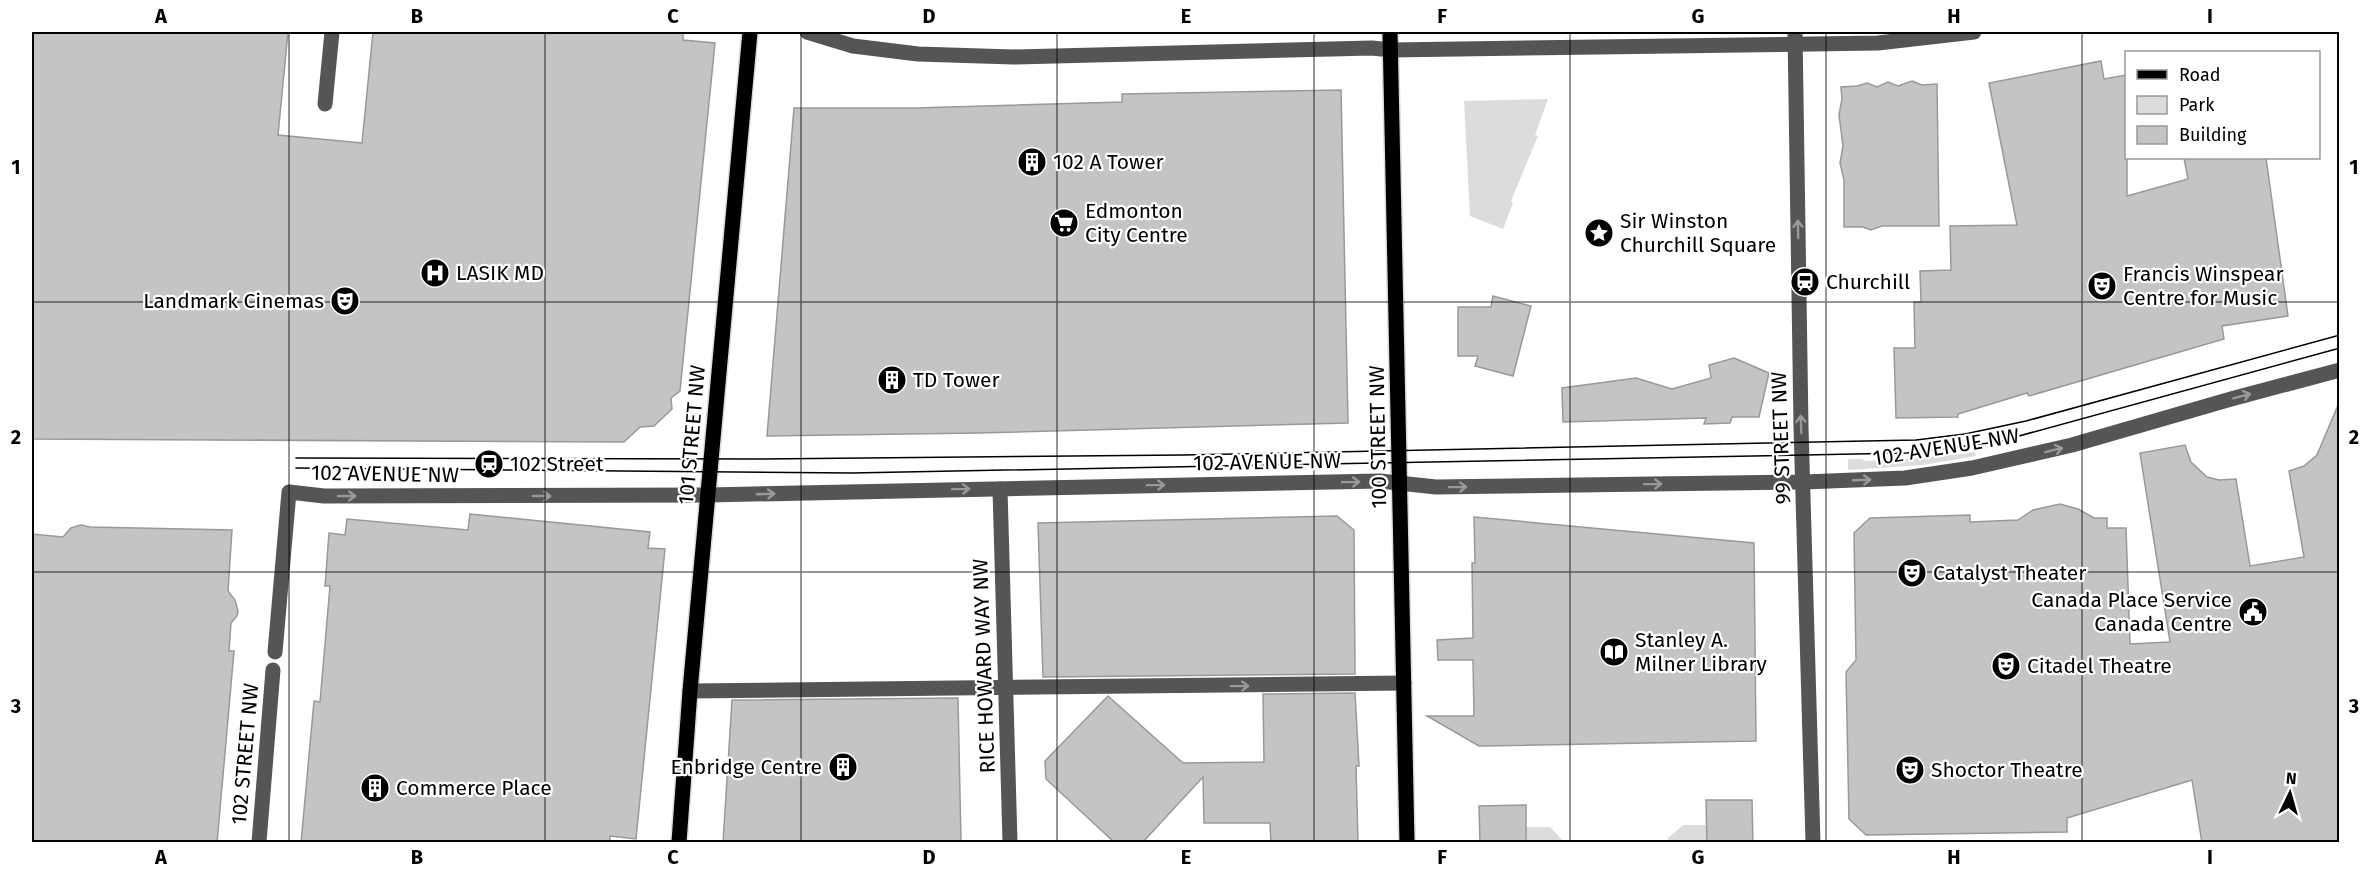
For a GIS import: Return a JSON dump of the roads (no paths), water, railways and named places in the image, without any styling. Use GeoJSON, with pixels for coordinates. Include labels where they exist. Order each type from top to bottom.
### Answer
{"type":"FeatureCollection","features":[{"type":"Feature","properties":{"kind":"main road","name":"101 STREET NW"},"geometry":{"type":"LineString","coordinates":[[680,843],[690,691],[750,32]]}},
{"type":"Feature","properties":{"kind":"main road","name":"100 STREET NW"},"geometry":{"type":"LineString","coordinates":[[1390,32],[1407,843]]}},
{"type":"Feature","properties":{"kind":"street"},"geometry":{"type":"LineString","coordinates":[[325,104],[332,32]]}},
{"type":"Feature","properties":{"kind":"street"},"geometry":{"type":"LineString","coordinates":[[807,32],[853,46],[930,55],[1013,57],[1372,48],[1391,50],[1796,38],[1878,43],[1974,32]]}},
{"type":"Feature","properties":{"kind":"street","name":"99 STREET NW"},"geometry":{"type":"LineString","coordinates":[[1796,38],[1800,404],[1813,843]]}},
{"type":"Feature","properties":{"kind":"street","name":"102 AVENUE NW"},"geometry":{"type":"LineString","coordinates":[[275,652],[289,492],[324,496],[708,495],[1400,483],[1436,487],[1891,480],[1972,468],[2072,445],[2340,370]]}},
{"type":"Feature","properties":{"kind":"street","name":"RICE HOWARD WAY NW"},"geometry":{"type":"LineString","coordinates":[[1000,489],[1010,843]]}},
{"type":"Feature","properties":{"kind":"street","name":"102 STREET NW"},"geometry":{"type":"LineString","coordinates":[[259,843],[273,670]]}},
{"type":"Feature","properties":{"kind":"street"},"geometry":{"type":"LineString","coordinates":[[690,691],[1404,683]]}},
{"type":"Feature","properties":{"kind":"tram line"},"geometry":{"type":"LineString","coordinates":[[296,458],[760,459],[1183,455],[1916,440],[1965,434],[2026,421],[2340,335]]}},
{"type":"Feature","properties":{"kind":"tram line"},"geometry":{"type":"LineString","coordinates":[[296,468],[852,473],[1907,453],[1997,442],[2340,348]]}},
{"type":"Feature","properties":{"kind":"place","name":"102 A Tower"},"geometry":{"type":"Point","coordinates":[1032,162]}},
{"type":"Feature","properties":{"kind":"place","name":"Edmonton City Centre"},"geometry":{"type":"Point","coordinates":[1064,223]}},
{"type":"Feature","properties":{"kind":"place","name":"Sir Winston Churchill Square"},"geometry":{"type":"Point","coordinates":[1599,233]}},
{"type":"Feature","properties":{"kind":"place","name":"LASIK MD"},"geometry":{"type":"Point","coordinates":[435,273]}},
{"type":"Feature","properties":{"kind":"place","name":"Churchill"},"geometry":{"type":"Point","coordinates":[1805,282]}},
{"type":"Feature","properties":{"kind":"place","name":"Francis Winspear Centre for Music"},"geometry":{"type":"Point","coordinates":[2102,286]}},
{"type":"Feature","properties":{"kind":"place","name":"Landmark Cinemas"},"geometry":{"type":"Point","coordinates":[345,301]}},
{"type":"Feature","properties":{"kind":"place","name":"TD Tower"},"geometry":{"type":"Point","coordinates":[892,380]}},
{"type":"Feature","properties":{"kind":"place","name":"102 Street"},"geometry":{"type":"Point","coordinates":[489,464]}},
{"type":"Feature","properties":{"kind":"place","name":"Catalyst Theater"},"geometry":{"type":"Point","coordinates":[1912,573]}},
{"type":"Feature","properties":{"kind":"place","name":"Canada Place Service Canada Centre"},"geometry":{"type":"Point","coordinates":[2253,612]}},
{"type":"Feature","properties":{"kind":"place","name":"Stanley A. Milner Library"},"geometry":{"type":"Point","coordinates":[1614,652]}},
{"type":"Feature","properties":{"kind":"place","name":"Citadel Theatre"},"geometry":{"type":"Point","coordinates":[2006,666]}},
{"type":"Feature","properties":{"kind":"place","name":"Enbridge Centre"},"geometry":{"type":"Point","coordinates":[843,767]}},
{"type":"Feature","properties":{"kind":"place","name":"Shoctor Theatre"},"geometry":{"type":"Point","coordinates":[1910,770]}},
{"type":"Feature","properties":{"kind":"place","name":"Commerce Place"},"geometry":{"type":"Point","coordinates":[375,788]}}]}
